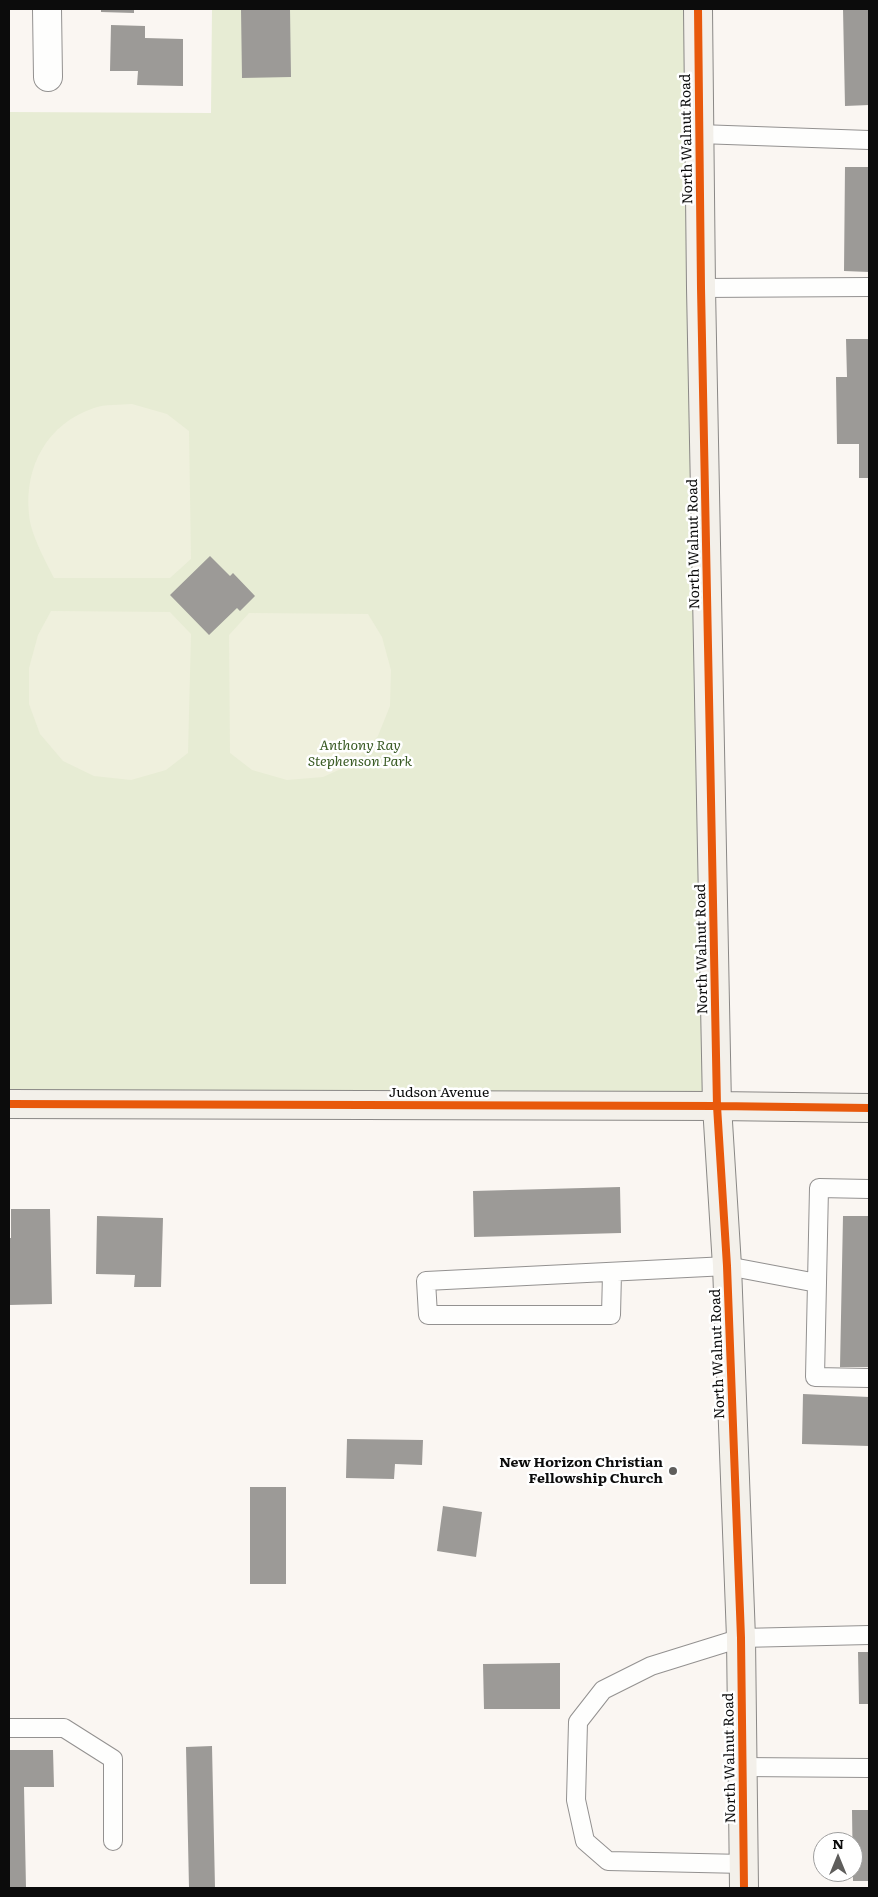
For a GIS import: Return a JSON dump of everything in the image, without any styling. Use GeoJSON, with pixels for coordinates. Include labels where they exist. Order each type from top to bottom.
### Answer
{"type":"FeatureCollection","features":[{"type":"Feature","properties":{"kind":"street"},"geometry":{"type":"LineString","coordinates":[[47,9],[48,77]]}},
{"type":"Feature","properties":{"kind":"street","name":"North Walnut Road"},"geometry":{"type":"LineString","coordinates":[[698,9],[701,288],[717,1106],[727,1266],[741,1638],[744,1876]]}},
{"type":"Feature","properties":{"kind":"street","name":"Judson Avenue"},"geometry":{"type":"LineString","coordinates":[[9,1104],[869,1108]]}},
{"type":"Feature","properties":{"kind":"lane"},"geometry":{"type":"LineString","coordinates":[[699,134],[869,140]]}},
{"type":"Feature","properties":{"kind":"lane"},"geometry":{"type":"LineString","coordinates":[[701,288],[869,287]]}},
{"type":"Feature","properties":{"kind":"lane"},"geometry":{"type":"LineString","coordinates":[[869,1189],[819,1188],[814,1377],[869,1378]]}},
{"type":"Feature","properties":{"kind":"lane"},"geometry":{"type":"LineString","coordinates":[[612,1273],[611,1315],[428,1315],[426,1281],[727,1266],[817,1283]]}},
{"type":"Feature","properties":{"kind":"lane"},"geometry":{"type":"LineString","coordinates":[[744,1876],[608,1860],[585,1841],[576,1800],[578,1722],[603,1690],[651,1666],[741,1638],[869,1635]]}},
{"type":"Feature","properties":{"kind":"lane"},"geometry":{"type":"LineString","coordinates":[[9,1728],[64,1728],[113,1759],[113,1841]]}},
{"type":"Feature","properties":{"kind":"lane"},"geometry":{"type":"LineString","coordinates":[[742,1767],[869,1768]]}},
{"type":"Feature","properties":{"kind":"green space","name":"Anthony Ray Stephenson Park"},"geometry":{"type":"Polygon","coordinates":[[[212,9],[700,9],[717,1106],[9,1105],[9,112],[211,113],[212,9]]]}},
{"type":"Feature","properties":{"kind":"green space"},"geometry":{"type":"Polygon","coordinates":[[[132,404],[167,414],[189,431],[191,559],[170,578],[54,578],[38,546],[30,521],[28,496],[35,463],[52,435],[78,415],[98,407],[132,404]]]}},
{"type":"Feature","properties":{"kind":"green space"},"geometry":{"type":"Polygon","coordinates":[[[51,611],[170,612],[191,634],[188,753],[166,770],[131,780],[94,776],[63,761],[40,734],[29,704],[29,668],[38,635],[51,611]]]}},
{"type":"Feature","properties":{"kind":"green space"},"geometry":{"type":"Polygon","coordinates":[[[249,613],[368,614],[382,637],[391,670],[390,706],[378,736],[354,763],[323,777],[287,780],[252,770],[230,753],[229,635],[249,613]]]}},
{"type":"Feature","properties":{"kind":"building"},"geometry":{"type":"Polygon","coordinates":[[[101,9],[134,9],[134,13],[101,12],[101,9]]]}},
{"type":"Feature","properties":{"kind":"building"},"geometry":{"type":"Polygon","coordinates":[[[241,9],[290,9],[291,77],[242,78],[241,9]]]}},
{"type":"Feature","properties":{"kind":"building"},"geometry":{"type":"Polygon","coordinates":[[[843,9],[869,9],[869,105],[845,106],[843,9]]]}},
{"type":"Feature","properties":{"kind":"building"},"geometry":{"type":"Polygon","coordinates":[[[111,25],[145,26],[145,38],[183,39],[183,86],[137,85],[138,71],[110,71],[111,25]]]}},
{"type":"Feature","properties":{"kind":"building"},"geometry":{"type":"Polygon","coordinates":[[[845,167],[869,167],[869,272],[844,271],[845,167]]]}},
{"type":"Feature","properties":{"kind":"building"},"geometry":{"type":"Polygon","coordinates":[[[846,339],[869,339],[869,478],[859,478],[859,444],[837,444],[836,377],[847,377],[846,339]]]}},
{"type":"Feature","properties":{"kind":"building"},"geometry":{"type":"Polygon","coordinates":[[[210,556],[230,576],[233,573],[255,596],[240,611],[237,608],[209,635],[170,595],[210,556]]]}},
{"type":"Feature","properties":{"kind":"building"},"geometry":{"type":"Polygon","coordinates":[[[620,1187],[621,1233],[474,1237],[473,1191],[620,1187]]]}},
{"type":"Feature","properties":{"kind":"building"},"geometry":{"type":"Polygon","coordinates":[[[11,1209],[50,1209],[52,1304],[9,1305],[11,1209]]]}},
{"type":"Feature","properties":{"kind":"building"},"geometry":{"type":"Polygon","coordinates":[[[97,1216],[163,1218],[161,1287],[134,1287],[135,1275],[96,1274],[97,1216]]]}},
{"type":"Feature","properties":{"kind":"building"},"geometry":{"type":"Polygon","coordinates":[[[843,1216],[869,1216],[869,1367],[840,1367],[843,1216]]]}},
{"type":"Feature","properties":{"kind":"building"},"geometry":{"type":"Polygon","coordinates":[[[803,1394],[869,1397],[869,1446],[802,1444],[803,1394]]]}},
{"type":"Feature","properties":{"kind":"building"},"geometry":{"type":"Polygon","coordinates":[[[347,1439],[423,1440],[422,1465],[395,1464],[394,1479],[346,1478],[347,1439]]]}},
{"type":"Feature","properties":{"kind":"building"},"geometry":{"type":"Polygon","coordinates":[[[250,1487],[286,1487],[286,1584],[250,1584],[250,1487]]]}},
{"type":"Feature","properties":{"kind":"building"},"geometry":{"type":"Polygon","coordinates":[[[443,1506],[482,1512],[476,1557],[437,1551],[443,1506]]]}},
{"type":"Feature","properties":{"kind":"building"},"geometry":{"type":"Polygon","coordinates":[[[858,1652],[869,1652],[869,1704],[859,1704],[858,1652]]]}},
{"type":"Feature","properties":{"kind":"building"},"geometry":{"type":"Polygon","coordinates":[[[560,1663],[560,1709],[484,1709],[483,1664],[560,1663]]]}},
{"type":"Feature","properties":{"kind":"building"},"geometry":{"type":"Polygon","coordinates":[[[212,1746],[215,1888],[189,1888],[186,1747],[212,1746]]]}},
{"type":"Feature","properties":{"kind":"building"},"geometry":{"type":"Polygon","coordinates":[[[9,1750],[53,1750],[54,1787],[24,1787],[26,1888],[9,1888],[9,1750]]]}},
{"type":"Feature","properties":{"kind":"building"},"geometry":{"type":"Polygon","coordinates":[[[852,1810],[869,1810],[869,1881],[863,1881],[863,1832],[852,1832],[852,1810]]]}},
{"type":"Feature","properties":{"kind":"cycle path"},"geometry":{"type":"LineString","coordinates":[[698,9],[701,288],[717,1106],[727,1266],[741,1638],[744,1888]]}},
{"type":"Feature","properties":{"kind":"cycle path"},"geometry":{"type":"LineString","coordinates":[[9,1104],[869,1108]]}},
{"type":"Feature","properties":{"kind":"place","name":"New Horizon Christian Fellowship Church"},"geometry":{"type":"Point","coordinates":[673,1471]}}]}
